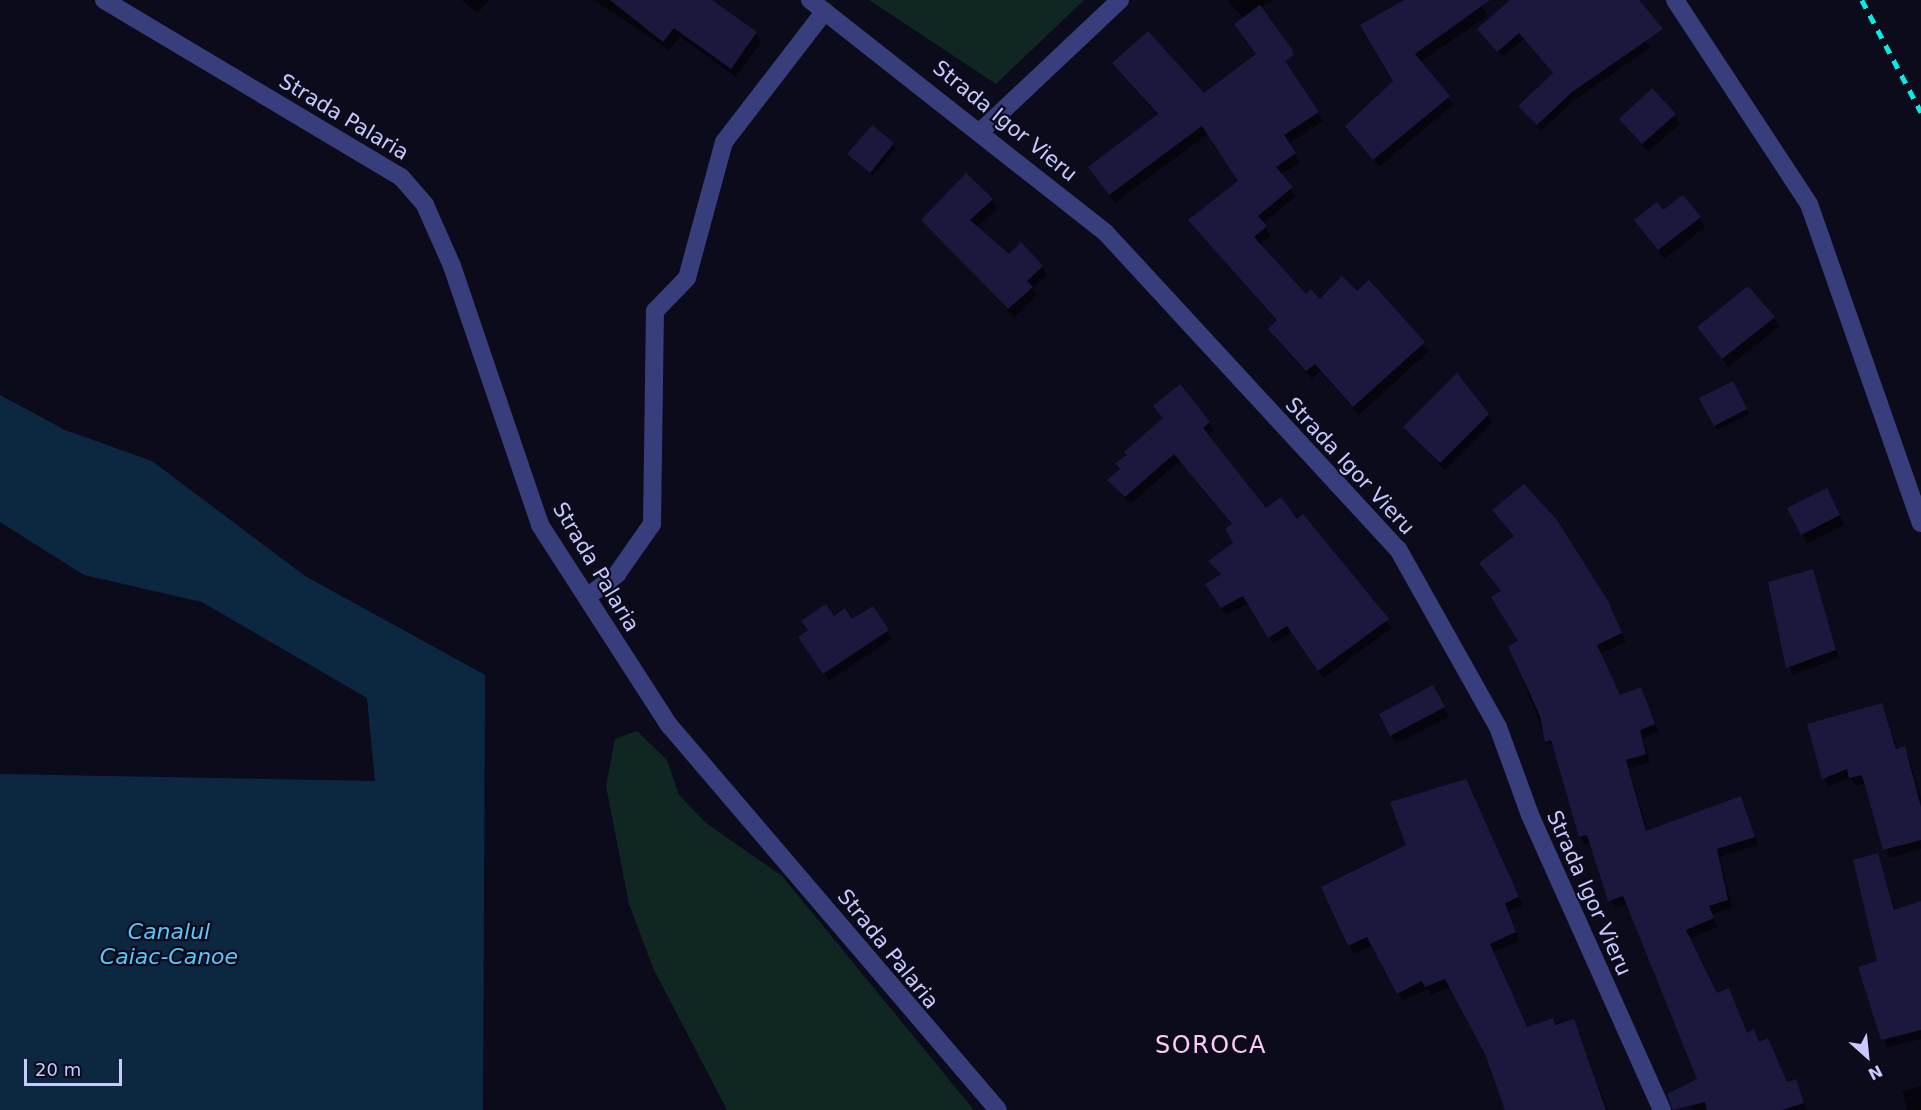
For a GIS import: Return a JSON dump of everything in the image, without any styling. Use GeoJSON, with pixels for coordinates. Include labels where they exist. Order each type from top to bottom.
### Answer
{"type":"FeatureCollection","features":[{"type":"Feature","properties":{"kind":"street","name":"Strada Palaria"},"geometry":{"type":"LineString","coordinates":[[104,0],[401,177],[425,205],[452,266],[540,525],[669,725],[728,800],[998,1110]]}},
{"type":"Feature","properties":{"kind":"street"},"geometry":{"type":"LineString","coordinates":[[981,131],[1120,0]]}},
{"type":"Feature","properties":{"kind":"street"},"geometry":{"type":"LineString","coordinates":[[1675,0],[1809,204],[1921,523]]}},
{"type":"Feature","properties":{"kind":"street"},"geometry":{"type":"LineString","coordinates":[[587,597],[617,574],[652,524],[655,311],[687,278],[724,141],[818,5]]}},
{"type":"Feature","properties":{"kind":"street","name":"Strada Igor Vieru"},"geometry":{"type":"LineString","coordinates":[[818,5],[981,131],[1105,232],[1398,549],[1498,727],[1530,815],[1662,1110]]}},
{"type":"Feature","properties":{"kind":"green space"},"geometry":{"type":"Polygon","coordinates":[[[869,0],[1084,0],[996,84],[869,0]]]}},
{"type":"Feature","properties":{"kind":"green space"},"geometry":{"type":"Polygon","coordinates":[[[637,731],[667,760],[679,795],[706,823],[782,876],[974,1110],[727,1110],[653,968],[629,904],[606,786],[615,739],[637,731]]]}},
{"type":"Feature","properties":{"kind":"water","name":"Canalul Caiac-Canoe"},"geometry":{"type":"Polygon","coordinates":[[[0,395],[65,430],[152,461],[305,576],[485,675],[483,1110],[0,1110],[0,774],[375,781],[367,698],[202,602],[84,575],[0,522],[0,395]]]}},
{"type":"Feature","properties":{"kind":"building"},"geometry":{"type":"Polygon","coordinates":[[[610,0],[712,0],[757,32],[731,69],[674,28],[663,42],[610,0]]]}},
{"type":"Feature","properties":{"kind":"building"},"geometry":{"type":"Polygon","coordinates":[[[1404,0],[1490,0],[1415,54],[1450,96],[1373,160],[1345,126],[1393,81],[1360,25],[1404,0]]]}},
{"type":"Feature","properties":{"kind":"building"},"geometry":{"type":"Polygon","coordinates":[[[1510,0],[1639,0],[1663,29],[1572,92],[1537,125],[1518,106],[1553,73],[1519,33],[1497,52],[1477,29],[1510,0]]]}},
{"type":"Feature","properties":{"kind":"building"},"geometry":{"type":"Polygon","coordinates":[[[1260,5],[1292,49],[1294,55],[1285,61],[1319,112],[1284,135],[1296,153],[1276,167],[1293,187],[1258,216],[1267,226],[1254,237],[1306,294],[1311,289],[1320,299],[1342,276],[1357,291],[1369,280],[1425,342],[1353,407],[1315,364],[1306,371],[1268,329],[1277,320],[1188,220],[1238,181],[1202,126],[1109,195],[1088,167],[1158,114],[1112,63],[1148,31],[1204,93],[1256,54],[1234,24],[1260,5]]]}},
{"type":"Feature","properties":{"kind":"building"},"geometry":{"type":"Polygon","coordinates":[[[1652,88],[1676,114],[1642,144],[1619,119],[1652,88]]]}},
{"type":"Feature","properties":{"kind":"building"},"geometry":{"type":"Polygon","coordinates":[[[872,125],[894,143],[870,173],[847,154],[872,125]]]}},
{"type":"Feature","properties":{"kind":"building"},"geometry":{"type":"Polygon","coordinates":[[[966,173],[993,199],[970,220],[1009,254],[1021,242],[1043,266],[1027,281],[1033,287],[1008,309],[921,220],[966,173]]]}},
{"type":"Feature","properties":{"kind":"building"},"geometry":{"type":"Polygon","coordinates":[[[1683,195],[1701,217],[1658,250],[1634,220],[1657,202],[1663,210],[1683,195]]]}},
{"type":"Feature","properties":{"kind":"building"},"geometry":{"type":"Polygon","coordinates":[[[1748,286],[1775,317],[1722,359],[1697,327],[1748,286]]]}},
{"type":"Feature","properties":{"kind":"building"},"geometry":{"type":"Polygon","coordinates":[[[1457,373],[1489,414],[1440,463],[1403,427],[1457,373]]]}},
{"type":"Feature","properties":{"kind":"building"},"geometry":{"type":"Polygon","coordinates":[[[1733,381],[1747,409],[1714,426],[1699,398],[1733,381]]]}},
{"type":"Feature","properties":{"kind":"building"},"geometry":{"type":"Polygon","coordinates":[[[1180,384],[1210,422],[1203,428],[1266,508],[1281,497],[1297,519],[1303,514],[1389,619],[1318,671],[1287,626],[1268,638],[1243,596],[1221,608],[1205,584],[1221,574],[1208,561],[1233,543],[1225,529],[1232,524],[1174,454],[1125,497],[1107,480],[1120,469],[1115,463],[1127,455],[1124,452],[1163,418],[1153,406],[1180,384]]]}},
{"type":"Feature","properties":{"kind":"building"},"geometry":{"type":"Polygon","coordinates":[[[1524,484],[1557,520],[1608,601],[1622,633],[1597,645],[1620,695],[1641,687],[1655,724],[1640,730],[1646,754],[1626,760],[1646,831],[1741,796],[1755,837],[1717,849],[1728,900],[1709,906],[1714,918],[1686,930],[1717,993],[1729,988],[1747,1033],[1754,1029],[1759,1042],[1768,1038],[1787,1082],[1796,1079],[1804,1103],[1782,1110],[1707,1110],[1705,1102],[1673,1110],[1667,1094],[1697,1079],[1623,896],[1608,901],[1587,835],[1579,837],[1551,740],[1545,742],[1540,716],[1508,646],[1518,641],[1491,597],[1501,591],[1479,563],[1514,536],[1492,510],[1524,484]]]}},
{"type":"Feature","properties":{"kind":"building"},"geometry":{"type":"Polygon","coordinates":[[[1827,488],[1840,515],[1801,535],[1787,508],[1827,488]]]}},
{"type":"Feature","properties":{"kind":"building"},"geometry":{"type":"Polygon","coordinates":[[[1813,569],[1836,650],[1786,668],[1768,582],[1813,569]]]}},
{"type":"Feature","properties":{"kind":"building"},"geometry":{"type":"Polygon","coordinates":[[[826,604],[834,616],[845,608],[852,619],[873,606],[889,630],[823,674],[798,637],[808,630],[801,621],[826,604]]]}},
{"type":"Feature","properties":{"kind":"building"},"geometry":{"type":"Polygon","coordinates":[[[1433,685],[1445,707],[1390,736],[1379,714],[1433,685]]]}},
{"type":"Feature","properties":{"kind":"building"},"geometry":{"type":"Polygon","coordinates":[[[1882,703],[1896,749],[1905,746],[1921,807],[1921,840],[1883,850],[1862,775],[1849,778],[1847,769],[1822,779],[1807,724],[1882,703]]]}},
{"type":"Feature","properties":{"kind":"building"},"geometry":{"type":"Polygon","coordinates":[[[1466,779],[1519,897],[1505,903],[1516,932],[1490,944],[1527,1027],[1553,1018],[1555,1025],[1574,1019],[1606,1110],[1505,1110],[1485,1054],[1445,979],[1425,987],[1422,981],[1397,994],[1367,937],[1348,946],[1321,887],[1406,845],[1390,802],[1466,779]]]}},
{"type":"Feature","properties":{"kind":"building"},"geometry":{"type":"Polygon","coordinates":[[[1878,853],[1894,910],[1921,901],[1921,1030],[1881,1040],[1858,967],[1877,961],[1853,860],[1878,853]]]}},
{"type":"Feature","properties":{"kind":"railway"},"geometry":{"type":"LineString","coordinates":[[1862,0],[1921,112]]}},
{"type":"Feature","properties":{"kind":"district","name":"SOROCA"},"geometry":{"type":"Point","coordinates":[1211,1046]}}]}
